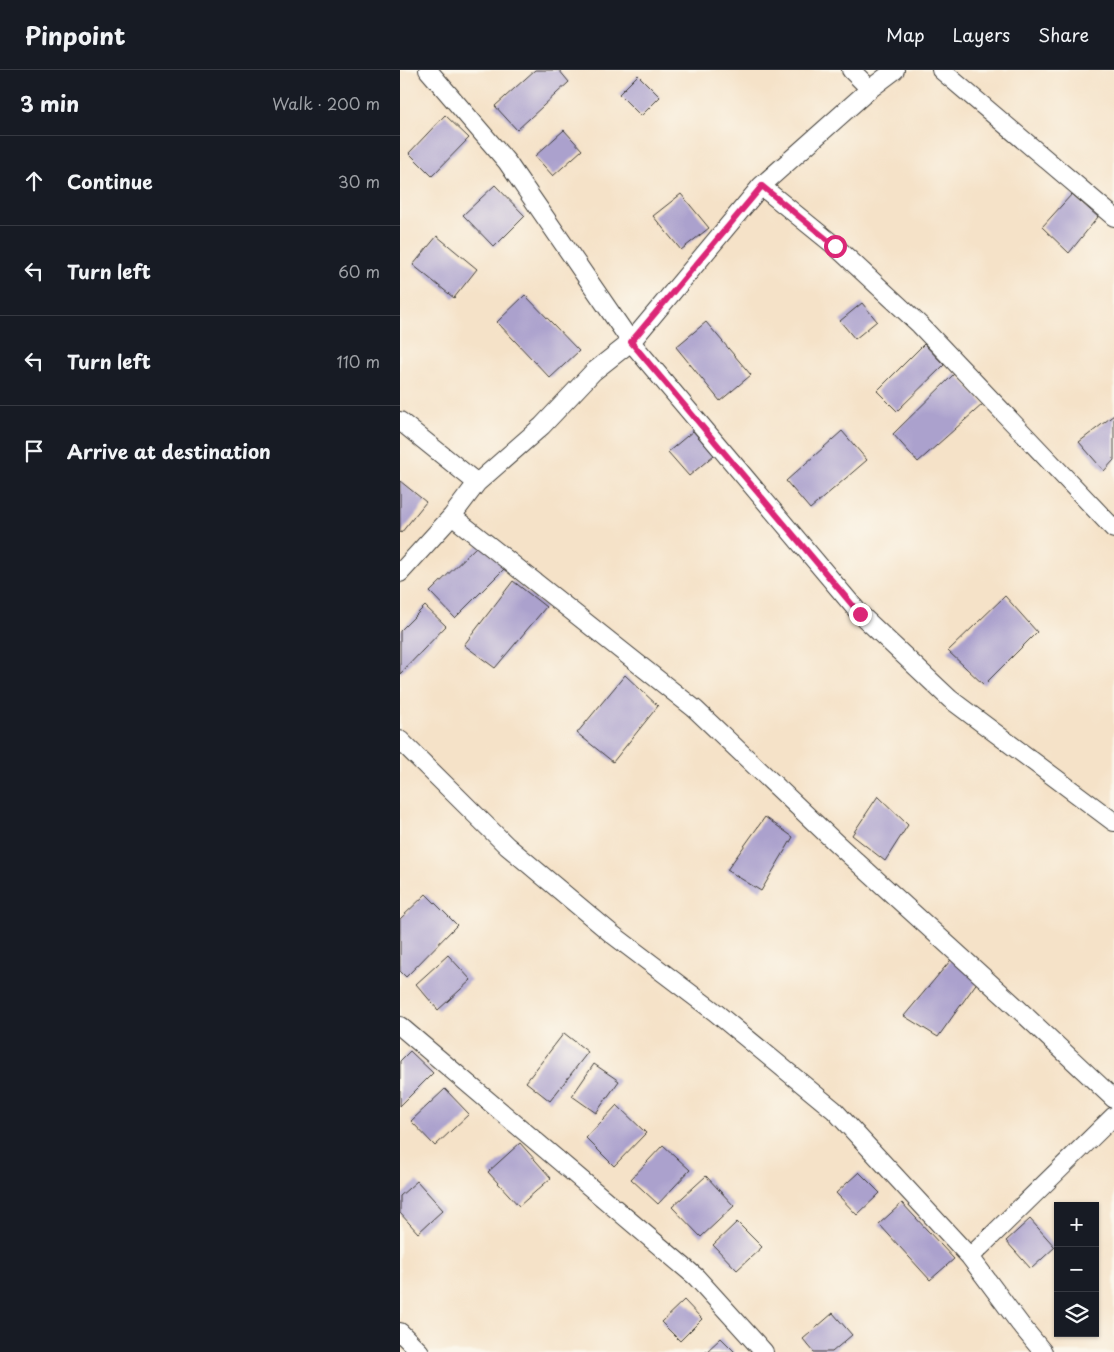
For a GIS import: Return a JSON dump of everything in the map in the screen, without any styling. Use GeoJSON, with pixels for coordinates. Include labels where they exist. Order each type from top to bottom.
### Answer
{"type":"FeatureCollection","features":[{"type":"Feature","properties":{"kind":"street"},"geometry":{"type":"LineString","coordinates":[[428,70],[507,162],[631,342],[860,614],[950,699],[1114,822]]}},
{"type":"Feature","properties":{"kind":"street"},"geometry":{"type":"LineString","coordinates":[[851,70],[870,89]]}},
{"type":"Feature","properties":{"kind":"street"},"geometry":{"type":"LineString","coordinates":[[400,573],[452,516],[477,483],[542,426],[593,372],[631,342],[762,186],[870,89],[895,70]]}},
{"type":"Feature","properties":{"kind":"street"},"geometry":{"type":"LineString","coordinates":[[941,70],[1114,217]]}},
{"type":"Feature","properties":{"kind":"street"},"geometry":{"type":"LineString","coordinates":[[762,186],[835,246],[920,325],[1114,529]]}},
{"type":"Feature","properties":{"kind":"street"},"geometry":{"type":"LineString","coordinates":[[400,421],[477,483]]}},
{"type":"Feature","properties":{"kind":"street"},"geometry":{"type":"LineString","coordinates":[[452,516],[695,709],[835,842],[1014,1005],[1114,1100]]}},
{"type":"Feature","properties":{"kind":"street"},"geometry":{"type":"LineString","coordinates":[[400,740],[507,846],[612,934],[715,1012],[834,1110],[970,1257],[1043,1352]]}},
{"type":"Feature","properties":{"kind":"street"},"geometry":{"type":"LineString","coordinates":[[400,1026],[696,1277],[764,1352]]}},
{"type":"Feature","properties":{"kind":"street"},"geometry":{"type":"LineString","coordinates":[[970,1257],[1114,1116]]}},
{"type":"Feature","properties":{"kind":"street"},"geometry":{"type":"LineString","coordinates":[[400,1332],[420,1352]]}},
{"type":"Feature","properties":{"kind":"building"},"geometry":{"type":"Polygon","coordinates":[[[535,70],[559,70],[569,82],[517,130],[495,106],[535,70]]]}},
{"type":"Feature","properties":{"kind":"building"},"geometry":{"type":"Polygon","coordinates":[[[638,75],[660,97],[641,116],[619,94],[638,75]]]}},
{"type":"Feature","properties":{"kind":"building"},"geometry":{"type":"Polygon","coordinates":[[[445,115],[469,138],[432,176],[409,153],[445,115]]]}},
{"type":"Feature","properties":{"kind":"building"},"geometry":{"type":"Polygon","coordinates":[[[564,130],[582,150],[553,176],[535,156],[564,130]]]}},
{"type":"Feature","properties":{"kind":"building"},"geometry":{"type":"Polygon","coordinates":[[[495,185],[525,216],[494,247],[463,215],[495,185]]]}},
{"type":"Feature","properties":{"kind":"building"},"geometry":{"type":"Polygon","coordinates":[[[681,194],[709,228],[681,250],[653,216],[681,194]]]}},
{"type":"Feature","properties":{"kind":"building"},"geometry":{"type":"Polygon","coordinates":[[[1072,194],[1098,217],[1069,253],[1042,227],[1072,194]]]}},
{"type":"Feature","properties":{"kind":"building"},"geometry":{"type":"Polygon","coordinates":[[[437,236],[477,269],[454,298],[413,265],[437,236]]]}},
{"type":"Feature","properties":{"kind":"building"},"geometry":{"type":"Polygon","coordinates":[[[525,295],[579,351],[550,378],[497,322],[525,295]]]}},
{"type":"Feature","properties":{"kind":"building"},"geometry":{"type":"Polygon","coordinates":[[[862,303],[877,321],[855,339],[840,321],[862,303]]]}},
{"type":"Feature","properties":{"kind":"building"},"geometry":{"type":"Polygon","coordinates":[[[706,322],[751,375],[720,401],[676,347],[706,322]]]}},
{"type":"Feature","properties":{"kind":"building"},"geometry":{"type":"Polygon","coordinates":[[[924,344],[944,365],[897,411],[877,391],[924,344]]]}},
{"type":"Feature","properties":{"kind":"building"},"geometry":{"type":"Polygon","coordinates":[[[955,373],[983,404],[918,462],[893,434],[955,373]]]}},
{"type":"Feature","properties":{"kind":"building"},"geometry":{"type":"Polygon","coordinates":[[[1114,415],[1114,460],[1104,471],[1079,442],[1114,415]]]}},
{"type":"Feature","properties":{"kind":"building"},"geometry":{"type":"Polygon","coordinates":[[[693,431],[714,455],[689,476],[668,452],[693,431]]]}},
{"type":"Feature","properties":{"kind":"building"},"geometry":{"type":"Polygon","coordinates":[[[842,431],[867,460],[810,509],[786,481],[842,431]]]}},
{"type":"Feature","properties":{"kind":"building"},"geometry":{"type":"Polygon","coordinates":[[[400,481],[426,502],[401,533],[400,532],[400,481]]]}},
{"type":"Feature","properties":{"kind":"building"},"geometry":{"type":"Polygon","coordinates":[[[480,543],[505,568],[455,618],[430,592],[480,543]]]}},
{"type":"Feature","properties":{"kind":"building"},"geometry":{"type":"Polygon","coordinates":[[[513,581],[546,607],[495,668],[464,645],[513,581]]]}},
{"type":"Feature","properties":{"kind":"building"},"geometry":{"type":"Polygon","coordinates":[[[1005,596],[1037,632],[984,685],[948,651],[1005,596]]]}},
{"type":"Feature","properties":{"kind":"building"},"geometry":{"type":"Polygon","coordinates":[[[425,606],[446,626],[400,674],[400,631],[425,606]]]}},
{"type":"Feature","properties":{"kind":"building"},"geometry":{"type":"Polygon","coordinates":[[[625,675],[658,706],[613,762],[577,733],[625,675]]]}},
{"type":"Feature","properties":{"kind":"building"},"geometry":{"type":"Polygon","coordinates":[[[878,796],[908,825],[885,861],[852,835],[878,796]]]}},
{"type":"Feature","properties":{"kind":"building"},"geometry":{"type":"Polygon","coordinates":[[[765,817],[793,837],[761,891],[727,870],[765,817]]]}},
{"type":"Feature","properties":{"kind":"building"},"geometry":{"type":"Polygon","coordinates":[[[426,894],[457,925],[406,977],[400,971],[400,919],[426,894]]]}},
{"type":"Feature","properties":{"kind":"building"},"geometry":{"type":"Polygon","coordinates":[[[448,955],[471,980],[438,1010],[416,984],[448,955]]]}},
{"type":"Feature","properties":{"kind":"building"},"geometry":{"type":"Polygon","coordinates":[[[955,955],[978,981],[938,1037],[904,1016],[955,955]]]}},
{"type":"Feature","properties":{"kind":"building"},"geometry":{"type":"Polygon","coordinates":[[[564,1033],[588,1052],[550,1101],[526,1082],[564,1033]]]}},
{"type":"Feature","properties":{"kind":"building"},"geometry":{"type":"Polygon","coordinates":[[[410,1051],[433,1073],[400,1106],[400,1061],[410,1051]]]}},
{"type":"Feature","properties":{"kind":"building"},"geometry":{"type":"Polygon","coordinates":[[[594,1064],[619,1081],[596,1113],[572,1096],[594,1064]]]}},
{"type":"Feature","properties":{"kind":"building"},"geometry":{"type":"Polygon","coordinates":[[[445,1089],[469,1114],[435,1146],[411,1121],[445,1089]]]}},
{"type":"Feature","properties":{"kind":"building"},"geometry":{"type":"Polygon","coordinates":[[[617,1105],[646,1133],[614,1166],[586,1138],[617,1105]]]}},
{"type":"Feature","properties":{"kind":"building"},"geometry":{"type":"Polygon","coordinates":[[[520,1143],[551,1178],[519,1206],[488,1172],[520,1143]]]}},
{"type":"Feature","properties":{"kind":"building"},"geometry":{"type":"Polygon","coordinates":[[[663,1145],[690,1170],[658,1204],[631,1179],[663,1145]]]}},
{"type":"Feature","properties":{"kind":"building"},"geometry":{"type":"Polygon","coordinates":[[[859,1172],[880,1193],[857,1215],[836,1193],[859,1172]]]}},
{"type":"Feature","properties":{"kind":"building"},"geometry":{"type":"Polygon","coordinates":[[[706,1176],[734,1206],[701,1237],[672,1207],[706,1176]]]}},
{"type":"Feature","properties":{"kind":"building"},"geometry":{"type":"Polygon","coordinates":[[[417,1181],[443,1210],[418,1233],[400,1213],[400,1196],[417,1181]]]}},
{"type":"Feature","properties":{"kind":"building"},"geometry":{"type":"Polygon","coordinates":[[[902,1203],[954,1259],[930,1280],[879,1224],[902,1203]]]}},
{"type":"Feature","properties":{"kind":"building"},"geometry":{"type":"Polygon","coordinates":[[[1030,1219],[1054,1248],[1031,1269],[1006,1241],[1030,1219]]]}},
{"type":"Feature","properties":{"kind":"building"},"geometry":{"type":"Polygon","coordinates":[[[737,1222],[762,1247],[737,1270],[713,1245],[737,1222]]]}},
{"type":"Feature","properties":{"kind":"building"},"geometry":{"type":"Polygon","coordinates":[[[684,1300],[702,1319],[680,1341],[661,1322],[684,1300]]]}},
{"type":"Feature","properties":{"kind":"building"},"geometry":{"type":"Polygon","coordinates":[[[833,1313],[852,1335],[832,1352],[814,1352],[803,1339],[833,1313]]]}},
{"type":"Feature","properties":{"kind":"building"},"geometry":{"type":"Polygon","coordinates":[[[721,1338],[735,1352],[706,1352],[721,1338]]]}},
{"type":"Feature","properties":{"kind":"route"},"geometry":{"type":"LineString","coordinates":[[835,246],[762,186],[631,342],[860,614]]}}]}
